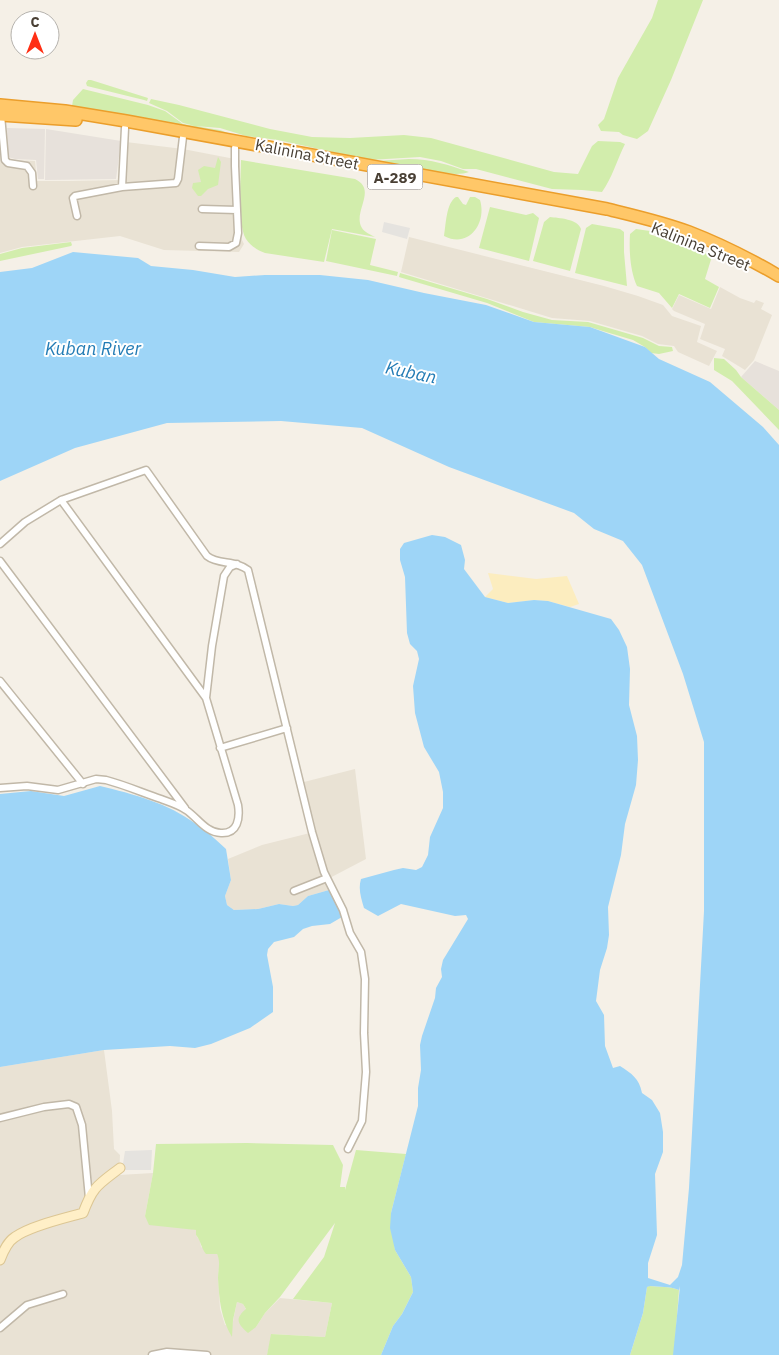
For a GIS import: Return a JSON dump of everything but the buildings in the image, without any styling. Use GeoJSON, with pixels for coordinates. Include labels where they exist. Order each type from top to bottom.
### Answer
{"type":"FeatureCollection","features":[{"type":"Feature","properties":{"kind":"highway","name":"Kalinina Street"},"geometry":{"type":"LineString","coordinates":[[15,111],[183,137],[235,148],[547,203],[647,224],[719,250],[779,282]]}},
{"type":"Feature","properties":{"kind":"highway","name":"Kalinina Street"},"geometry":{"type":"LineString","coordinates":[[0,112],[65,111],[549,198],[632,215],[688,232],[713,242],[779,276]]}},
{"type":"Feature","properties":{"kind":"street"},"geometry":{"type":"LineString","coordinates":[[0,112],[5,160],[8,163],[27,166],[32,173],[33,186]]}},
{"type":"Feature","properties":{"kind":"street"},"geometry":{"type":"LineString","coordinates":[[122,187],[125,128]]}},
{"type":"Feature","properties":{"kind":"street"},"geometry":{"type":"LineString","coordinates":[[77,216],[73,198],[75,196],[122,187],[176,183],[183,137]]}},
{"type":"Feature","properties":{"kind":"street"},"geometry":{"type":"LineString","coordinates":[[198,246],[233,246],[236,243],[238,233],[234,166],[235,148]]}},
{"type":"Feature","properties":{"kind":"street"},"geometry":{"type":"LineString","coordinates":[[202,209],[237,210]]}},
{"type":"Feature","properties":{"kind":"street"},"geometry":{"type":"LineString","coordinates":[[0,544],[26,522],[61,500],[146,470],[207,556],[214,560],[237,564],[248,570],[312,832],[327,878],[343,910],[350,933],[361,952],[365,979],[364,1032],[366,1072],[362,1121],[359,1131],[348,1149]]}},
{"type":"Feature","properties":{"kind":"street"},"geometry":{"type":"LineString","coordinates":[[0,561],[186,809],[208,828],[217,833],[232,831],[238,824],[238,805],[206,698],[61,500]]}},
{"type":"Feature","properties":{"kind":"street"},"geometry":{"type":"LineString","coordinates":[[206,698],[212,646],[224,576],[230,567],[237,564]]}},
{"type":"Feature","properties":{"kind":"street"},"geometry":{"type":"LineString","coordinates":[[0,681],[83,784]]}},
{"type":"Feature","properties":{"kind":"street"},"geometry":{"type":"LineString","coordinates":[[220,748],[287,728]]}},
{"type":"Feature","properties":{"kind":"street"},"geometry":{"type":"LineString","coordinates":[[0,788],[27,786],[58,790],[96,780],[106,780],[186,809]]}},
{"type":"Feature","properties":{"kind":"street"},"geometry":{"type":"LineString","coordinates":[[294,891],[327,878]]}},
{"type":"Feature","properties":{"kind":"street"},"geometry":{"type":"LineString","coordinates":[[0,1118],[44,1107],[69,1104],[76,1107],[82,1125],[89,1198]]}},
{"type":"Feature","properties":{"kind":"street"},"geometry":{"type":"LineString","coordinates":[[0,1260],[6,1246],[15,1236],[42,1225],[83,1213],[96,1187],[120,1168]]}},
{"type":"Feature","properties":{"kind":"street"},"geometry":{"type":"LineString","coordinates":[[0,1328],[27,1306],[64,1294]]}},
{"type":"Feature","properties":{"kind":"street"},"geometry":{"type":"LineString","coordinates":[[152,1355],[167,1352],[207,1355]]}},
{"type":"Feature","properties":{"kind":"shaded area"},"geometry":{"type":"Polygon","coordinates":[[[7,128],[45,129],[44,179],[38,179],[36,160],[8,157],[7,128]]]}},
{"type":"Feature","properties":{"kind":"shaded area"},"geometry":{"type":"Polygon","coordinates":[[[46,129],[121,141],[116,179],[45,180],[46,129]]]}},
{"type":"Feature","properties":{"kind":"shaded area"},"geometry":{"type":"Polygon","coordinates":[[[126,142],[183,149],[240,160],[241,238],[244,244],[239,252],[164,250],[120,236],[22,247],[0,253],[0,144],[5,143],[7,159],[35,161],[37,181],[69,181],[123,180],[126,142]]]}},
{"type":"Feature","properties":{"kind":"shaded area"},"geometry":{"type":"Polygon","coordinates":[[[384,222],[410,228],[407,239],[382,232],[384,222]]]}},
{"type":"Feature","properties":{"kind":"shaded area"},"geometry":{"type":"Polygon","coordinates":[[[409,237],[604,286],[663,305],[672,316],[701,326],[697,342],[717,351],[709,366],[678,352],[674,346],[658,344],[642,336],[590,321],[552,318],[401,272],[409,237]]]}},
{"type":"Feature","properties":{"kind":"shaded area"},"geometry":{"type":"Polygon","coordinates":[[[720,287],[740,298],[754,303],[756,300],[764,303],[761,309],[772,315],[754,360],[745,370],[722,356],[725,349],[700,339],[705,324],[672,309],[679,295],[711,309],[720,287]]]}},
{"type":"Feature","properties":{"kind":"shaded area"},"geometry":{"type":"Polygon","coordinates":[[[755,361],[779,371],[779,410],[741,377],[755,361]]]}},
{"type":"Feature","properties":{"kind":"shaded area"},"geometry":{"type":"Polygon","coordinates":[[[355,769],[366,859],[324,881],[329,890],[308,896],[298,905],[279,904],[258,909],[234,910],[227,905],[225,896],[231,880],[228,859],[262,845],[310,833],[300,783],[355,769]]]}},
{"type":"Feature","properties":{"kind":"shaded area"},"geometry":{"type":"Polygon","coordinates":[[[104,1050],[112,1111],[114,1149],[120,1155],[119,1175],[153,1173],[145,1216],[196,1230],[201,1247],[217,1254],[220,1260],[218,1277],[220,1309],[225,1325],[232,1326],[237,1302],[243,1304],[256,1327],[265,1313],[280,1298],[332,1303],[325,1337],[272,1334],[267,1355],[0,1355],[0,1067],[104,1050]]]}},
{"type":"Feature","properties":{"kind":"shaded area"},"geometry":{"type":"Polygon","coordinates":[[[152,1150],[151,1170],[122,1170],[125,1151],[152,1150]]]}},
{"type":"Feature","properties":{"kind":"green space"},"geometry":{"type":"Polygon","coordinates":[[[658,0],[703,0],[648,131],[637,139],[619,132],[601,131],[598,125],[604,119],[618,78],[652,18],[658,0]]]}},
{"type":"Feature","properties":{"kind":"green space"},"geometry":{"type":"Polygon","coordinates":[[[88,80],[148,98],[147,101],[87,86],[88,80]]]}},
{"type":"Feature","properties":{"kind":"green space"},"geometry":{"type":"Polygon","coordinates":[[[83,89],[148,105],[165,111],[183,124],[220,130],[233,135],[74,109],[72,106],[73,100],[83,89]]]}},
{"type":"Feature","properties":{"kind":"green space"},"geometry":{"type":"Polygon","coordinates":[[[151,99],[270,129],[312,137],[350,138],[404,135],[431,138],[554,172],[578,174],[592,146],[598,141],[625,144],[612,175],[602,192],[552,189],[476,169],[463,169],[441,161],[420,157],[369,160],[278,140],[246,136],[220,128],[195,126],[183,123],[167,111],[149,103],[151,99]]]}},
{"type":"Feature","properties":{"kind":"green space"},"geometry":{"type":"Polygon","coordinates":[[[218,157],[221,162],[218,185],[198,196],[192,188],[193,183],[201,182],[198,170],[204,166],[215,168],[218,157]]]}},
{"type":"Feature","properties":{"kind":"green space"},"geometry":{"type":"Polygon","coordinates":[[[409,159],[432,161],[469,172],[462,174],[438,173],[377,161],[409,159]]]}},
{"type":"Feature","properties":{"kind":"green space"},"geometry":{"type":"Polygon","coordinates":[[[241,160],[355,179],[361,184],[365,195],[360,215],[362,228],[375,237],[332,229],[324,262],[265,253],[257,249],[246,239],[241,223],[241,160]]]}},
{"type":"Feature","properties":{"kind":"green space"},"geometry":{"type":"Polygon","coordinates":[[[456,197],[466,205],[470,197],[480,200],[481,217],[478,225],[474,232],[461,239],[444,236],[448,209],[456,197]]]}},
{"type":"Feature","properties":{"kind":"green space"},"geometry":{"type":"Polygon","coordinates":[[[490,207],[526,215],[533,213],[539,218],[529,261],[479,248],[490,207]]]}},
{"type":"Feature","properties":{"kind":"green space"},"geometry":{"type":"Polygon","coordinates":[[[550,217],[572,221],[581,229],[570,271],[533,261],[544,222],[550,217]]]}},
{"type":"Feature","properties":{"kind":"green space"},"geometry":{"type":"Polygon","coordinates":[[[592,224],[620,229],[624,232],[627,286],[575,273],[586,228],[592,224]]]}},
{"type":"Feature","properties":{"kind":"green space"},"geometry":{"type":"Polygon","coordinates":[[[636,229],[650,231],[649,234],[670,241],[673,239],[681,241],[678,244],[704,254],[713,253],[705,279],[719,287],[710,308],[679,294],[672,308],[659,293],[637,286],[631,267],[630,247],[630,234],[636,229]]]}},
{"type":"Feature","properties":{"kind":"green space"},"geometry":{"type":"Polygon","coordinates":[[[332,230],[376,239],[370,265],[398,272],[397,276],[326,261],[332,230]]]}},
{"type":"Feature","properties":{"kind":"green space"},"geometry":{"type":"Polygon","coordinates":[[[71,242],[71,246],[0,261],[0,254],[22,248],[71,242]]]}},
{"type":"Feature","properties":{"kind":"green space"},"geometry":{"type":"Polygon","coordinates":[[[400,273],[552,320],[588,322],[643,338],[659,346],[672,347],[673,351],[659,354],[651,353],[633,340],[590,327],[534,322],[487,303],[399,277],[400,273]]]}},
{"type":"Feature","properties":{"kind":"green space"},"geometry":{"type":"Polygon","coordinates":[[[714,358],[724,359],[741,377],[779,410],[779,430],[732,381],[714,370],[714,358]]]}},
{"type":"Feature","properties":{"kind":"green space"},"geometry":{"type":"Polygon","coordinates":[[[247,1143],[333,1145],[343,1165],[340,1187],[345,1187],[345,1190],[356,1150],[406,1154],[391,1213],[395,1250],[411,1277],[413,1292],[402,1314],[393,1326],[381,1355],[267,1355],[271,1334],[325,1337],[332,1303],[293,1299],[324,1257],[335,1223],[280,1297],[265,1313],[256,1327],[248,1333],[239,1321],[240,1316],[246,1309],[243,1304],[237,1302],[232,1337],[221,1309],[217,1254],[206,1254],[196,1235],[196,1230],[149,1225],[145,1216],[156,1144],[247,1143]]]}},
{"type":"Feature","properties":{"kind":"green space"},"geometry":{"type":"Polygon","coordinates":[[[647,1287],[668,1287],[679,1290],[674,1355],[630,1355],[643,1313],[647,1287]]]}},
{"type":"Feature","properties":{"kind":"sand"},"geometry":{"type":"Polygon","coordinates":[[[488,573],[536,579],[567,576],[579,604],[570,607],[548,601],[534,600],[508,603],[485,597],[493,589],[488,573]]]}},
{"type":"Feature","properties":{"kind":"water"},"geometry":{"type":"Polygon","coordinates":[[[73,252],[138,258],[151,266],[235,277],[320,275],[368,280],[486,305],[534,322],[590,327],[645,347],[659,359],[710,382],[763,427],[779,445],[779,1355],[673,1355],[680,1286],[679,1290],[650,1286],[647,1287],[643,1313],[630,1355],[381,1355],[393,1326],[402,1314],[413,1292],[411,1277],[395,1250],[390,1228],[391,1213],[418,1106],[421,1070],[420,1045],[435,998],[436,988],[442,977],[443,960],[468,919],[466,915],[455,916],[401,904],[378,916],[364,908],[360,894],[361,879],[403,868],[416,870],[422,867],[428,855],[430,837],[443,808],[443,792],[439,772],[424,747],[415,713],[413,686],[419,659],[417,651],[410,644],[407,633],[405,577],[400,560],[400,549],[404,543],[432,535],[445,537],[461,545],[465,560],[464,569],[485,597],[508,603],[534,600],[548,601],[611,619],[627,647],[630,669],[629,705],[637,736],[636,785],[625,824],[621,855],[608,907],[609,935],[600,970],[596,1001],[604,1015],[605,1046],[613,1068],[620,1066],[628,1071],[639,1084],[642,1093],[652,1100],[660,1113],[663,1132],[663,1152],[655,1174],[657,1235],[648,1263],[648,1278],[670,1285],[678,1277],[682,1265],[689,1188],[704,911],[704,742],[683,674],[642,565],[623,541],[594,529],[574,513],[449,467],[362,428],[281,421],[167,423],[75,448],[0,481],[0,272],[32,268],[73,252]]]}},
{"type":"Feature","properties":{"kind":"water"},"geometry":{"type":"Polygon","coordinates":[[[100,786],[137,796],[174,810],[204,830],[226,849],[231,880],[225,896],[227,905],[234,910],[258,909],[279,904],[298,905],[308,896],[329,890],[334,895],[342,917],[330,924],[303,929],[294,937],[274,942],[268,949],[267,955],[273,987],[273,1012],[250,1028],[211,1044],[195,1048],[170,1046],[104,1050],[0,1067],[0,794],[31,791],[64,796],[100,786]]]}},
{"type":"Feature","properties":{"kind":"water label","name":"Kuban River"},"geometry":{"type":"Point","coordinates":[93,348]}},
{"type":"Feature","properties":{"kind":"water label","name":"Kuban"},"geometry":{"type":"Point","coordinates":[411,372]}}]}
